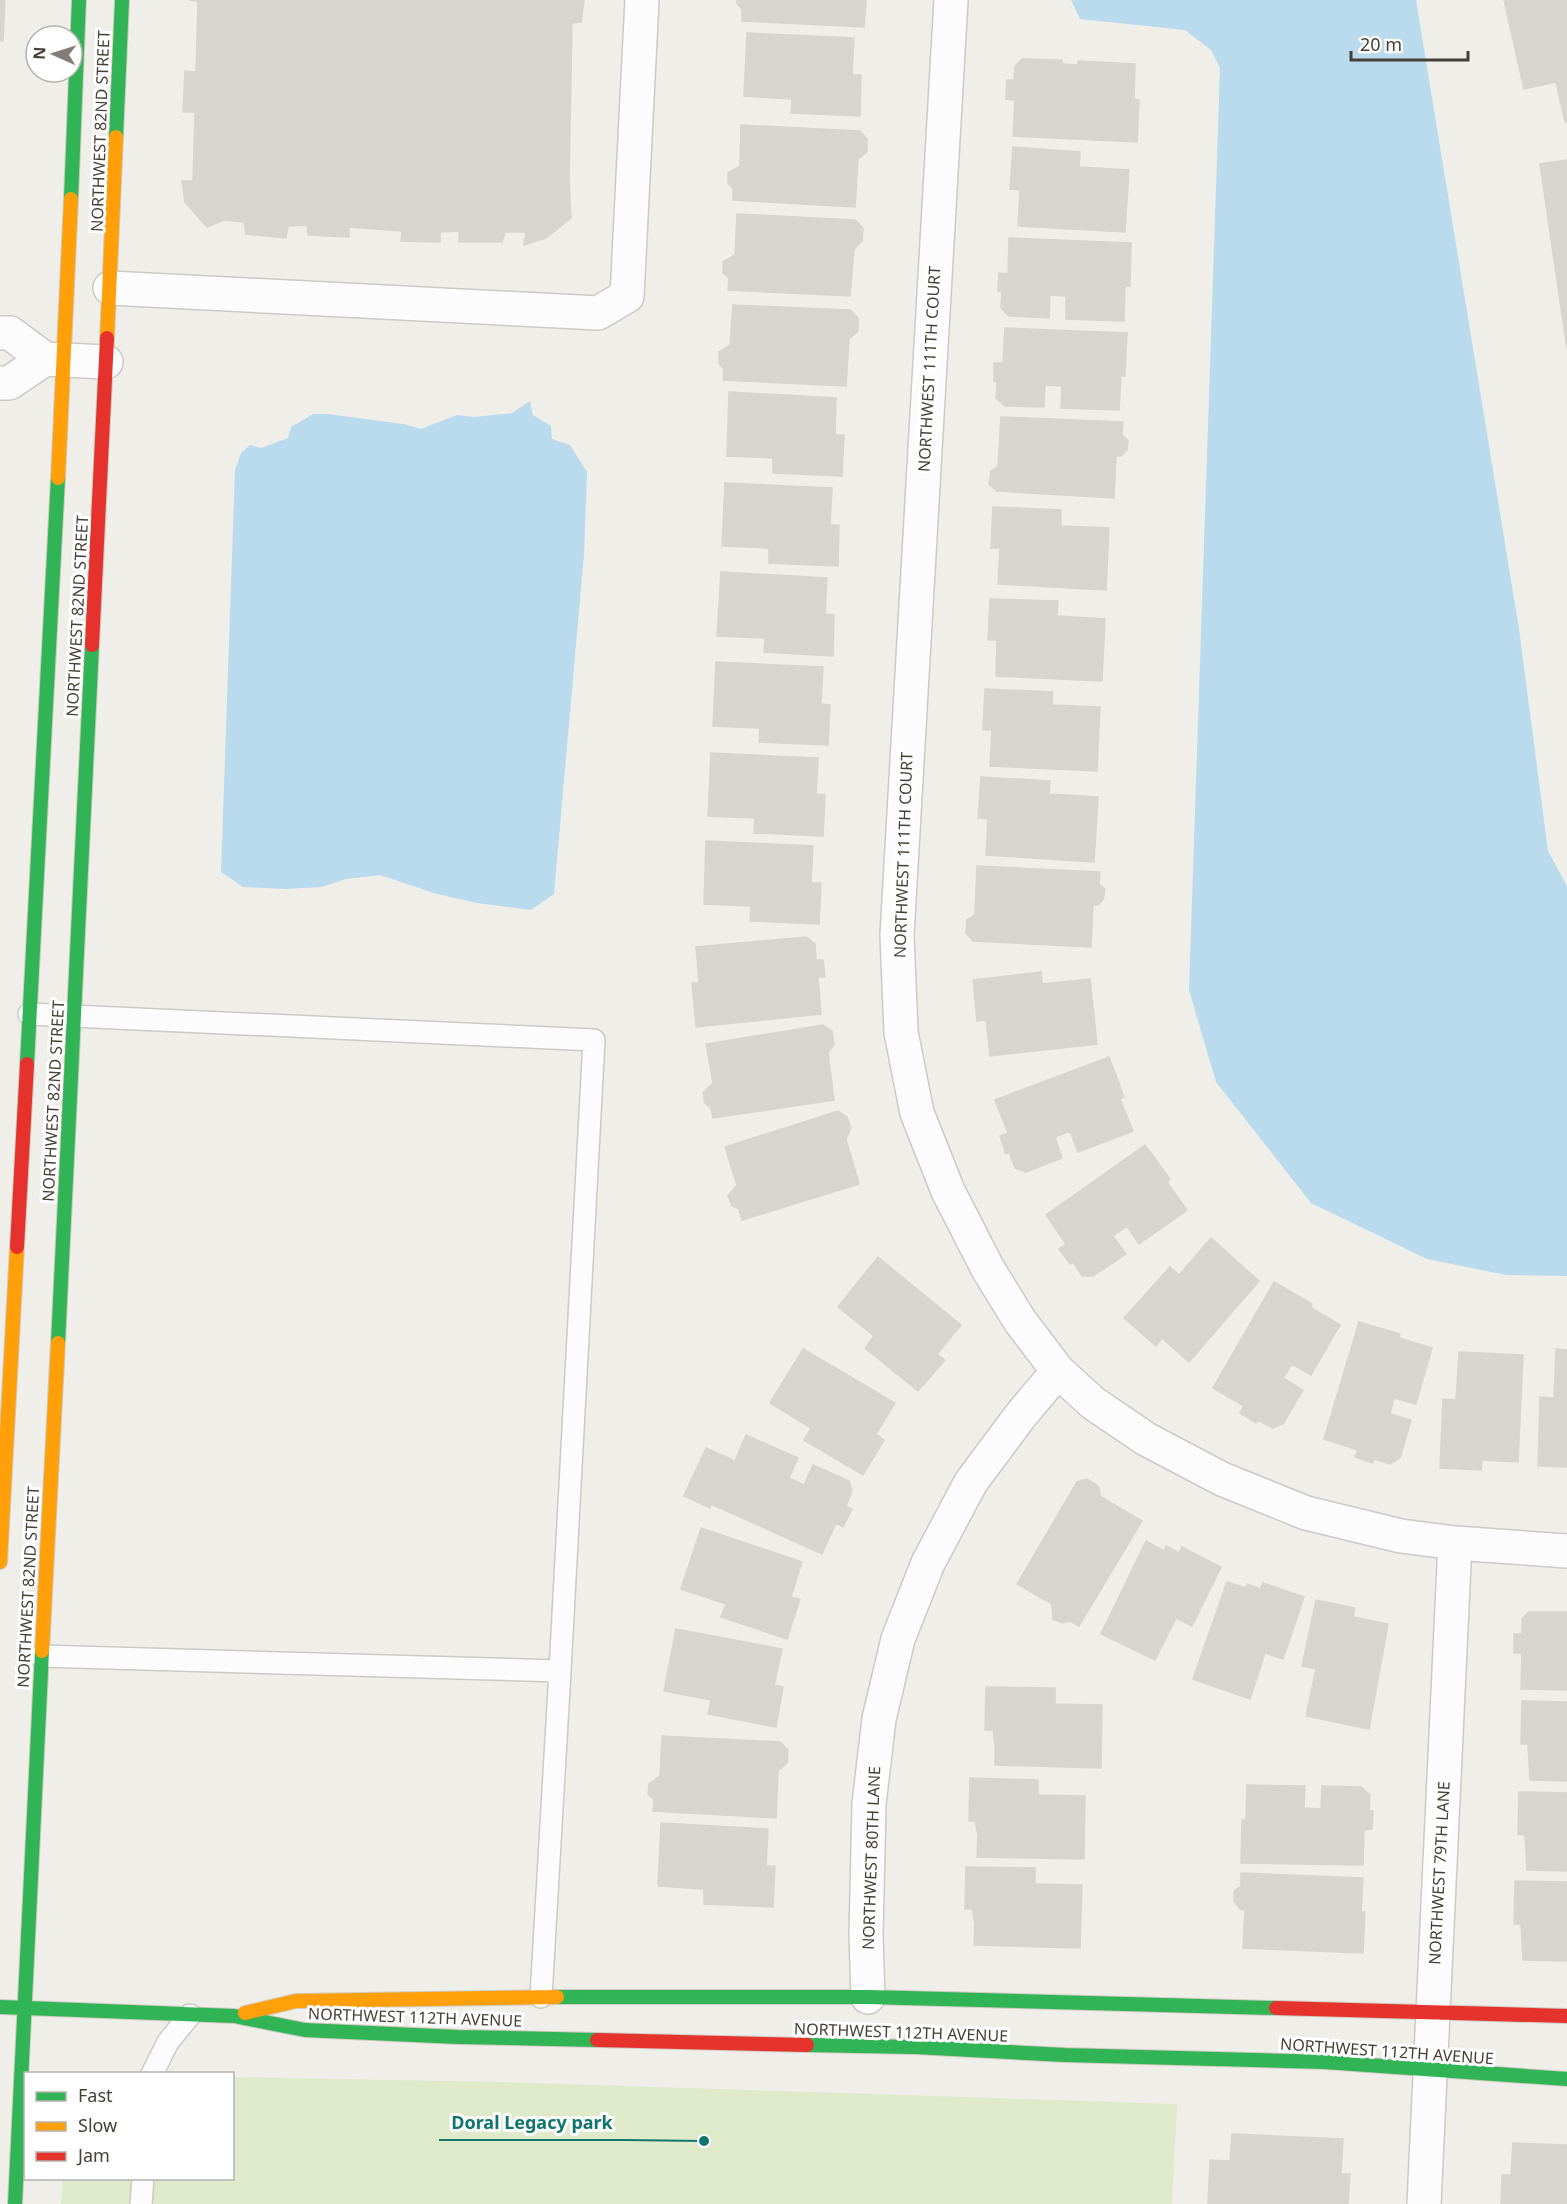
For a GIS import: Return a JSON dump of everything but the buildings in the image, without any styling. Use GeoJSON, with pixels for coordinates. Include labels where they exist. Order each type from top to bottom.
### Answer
{"type":"FeatureCollection","features":[{"type":"Feature","properties":{"kind":"street","name":"NORTHWEST 82ND STREET"},"geometry":{"type":"LineString","coordinates":[[0,1562],[29,1014],[54,359],[79,0]]}},
{"type":"Feature","properties":{"kind":"street","name":"NORTHWEST 82ND STREET"},"geometry":{"type":"LineString","coordinates":[[15,2204],[110,288],[122,0]]}},
{"type":"Feature","properties":{"kind":"street"},"geometry":{"type":"LineString","coordinates":[[110,288],[598,314],[627,296],[642,0]]}},
{"type":"Feature","properties":{"kind":"street","name":"NORTHWEST 111TH COURT"},"geometry":{"type":"LineString","coordinates":[[951,0],[897,935],[901,1032],[917,1113],[948,1191],[988,1269],[1020,1321],[1058,1371],[1093,1403],[1146,1438],[1222,1479],[1306,1513],[1401,1536],[1455,1543],[1567,1551]]}},
{"type":"Feature","properties":{"kind":"street"},"geometry":{"type":"LineString","coordinates":[[0,333],[10,333],[54,359],[106,362]]}},
{"type":"Feature","properties":{"kind":"street"},"geometry":{"type":"LineString","coordinates":[[0,383],[9,383],[54,359]]}},
{"type":"Feature","properties":{"kind":"street","name":"NORTHWEST 80TH LANE"},"geometry":{"type":"LineString","coordinates":[[870,2004],[866,1936],[869,1804],[879,1719],[898,1639],[928,1563],[971,1482],[1058,1371]]}},
{"type":"Feature","properties":{"kind":"street","name":"NORTHWEST 79TH LANE"},"geometry":{"type":"LineString","coordinates":[[1424,2204],[1455,1543]]}},
{"type":"Feature","properties":{"kind":"street","name":"NORTHWEST 112TH AVENUE"},"geometry":{"type":"LineString","coordinates":[[234,2016],[296,2001],[541,1997],[1567,2016]]}},
{"type":"Feature","properties":{"kind":"street","name":"NORTHWEST 112TH AVENUE"},"geometry":{"type":"LineString","coordinates":[[0,2007],[234,2016],[305,2030],[458,2037],[915,2047],[1065,2055],[1325,2062],[1567,2079]]}},
{"type":"Feature","properties":{"kind":"street"},"geometry":{"type":"LineString","coordinates":[[890,2035],[915,2047]]}},
{"type":"Feature","properties":{"kind":"lane"},"geometry":{"type":"LineString","coordinates":[[29,1014],[594,1040],[541,1997]]}},
{"type":"Feature","properties":{"kind":"lane"},"geometry":{"type":"LineString","coordinates":[[41,1656],[560,1671]]}},
{"type":"Feature","properties":{"kind":"lane"},"geometry":{"type":"LineString","coordinates":[[153,2072],[168,2042],[190,2015]]}},
{"type":"Feature","properties":{"kind":"lane"},"geometry":{"type":"LineString","coordinates":[[141,2204],[143,2180]]}},
{"type":"Feature","properties":{"kind":"green space"},"geometry":{"type":"Polygon","coordinates":[[[234,2077],[498,2082],[1177,2104],[1172,2204],[61,2204],[63,2180],[234,2180],[234,2077]]]}},
{"type":"Feature","properties":{"kind":"water"},"geometry":{"type":"Polygon","coordinates":[[[1071,0],[1416,0],[1519,629],[1548,851],[1567,886],[1567,1276],[1506,1275],[1427,1259],[1311,1203],[1216,1082],[1189,990],[1220,68],[1211,50],[1185,30],[1080,19],[1071,0]]]}},
{"type":"Feature","properties":{"kind":"water"},"geometry":{"type":"Polygon","coordinates":[[[530,401],[533,415],[551,426],[552,439],[570,445],[587,472],[584,554],[554,894],[531,910],[477,903],[437,894],[380,875],[346,879],[321,887],[287,889],[243,887],[221,872],[235,470],[241,453],[250,445],[261,448],[288,438],[291,427],[313,414],[403,424],[421,429],[457,415],[474,417],[512,413],[530,401]]]}},
{"type":"Feature","properties":{"kind":"traffic: fast"},"geometry":{"type":"LineString","coordinates":[[71,199],[79,0]]}},
{"type":"Feature","properties":{"kind":"traffic: fast"},"geometry":{"type":"LineString","coordinates":[[116,137],[122,0]]}},
{"type":"Feature","properties":{"kind":"traffic: fast"},"geometry":{"type":"LineString","coordinates":[[27,1064],[58,478]]}},
{"type":"Feature","properties":{"kind":"traffic: fast"},"geometry":{"type":"LineString","coordinates":[[58,1343],[92,645]]}},
{"type":"Feature","properties":{"kind":"traffic: fast"},"geometry":{"type":"LineString","coordinates":[[15,2204],[42,1651]]}},
{"type":"Feature","properties":{"kind":"traffic: fast"},"geometry":{"type":"LineString","coordinates":[[557,1997],[868,1997],[1276,2008]]}},
{"type":"Feature","properties":{"kind":"traffic: fast"},"geometry":{"type":"LineString","coordinates":[[0,2007],[234,2016],[305,2030],[597,2040]]}},
{"type":"Feature","properties":{"kind":"traffic: fast"},"geometry":{"type":"LineString","coordinates":[[807,2045],[1325,2062],[1567,2079]]}},
{"type":"Feature","properties":{"kind":"traffic: slow"},"geometry":{"type":"LineString","coordinates":[[107,338],[116,137]]}},
{"type":"Feature","properties":{"kind":"traffic: slow"},"geometry":{"type":"LineString","coordinates":[[58,478],[71,199]]}},
{"type":"Feature","properties":{"kind":"traffic: slow"},"geometry":{"type":"LineString","coordinates":[[0,1562],[17,1247]]}},
{"type":"Feature","properties":{"kind":"traffic: slow"},"geometry":{"type":"LineString","coordinates":[[42,1651],[58,1343]]}},
{"type":"Feature","properties":{"kind":"traffic: slow"},"geometry":{"type":"LineString","coordinates":[[245,2013],[296,2001],[557,1997]]}},
{"type":"Feature","properties":{"kind":"traffic: jam"},"geometry":{"type":"LineString","coordinates":[[92,645],[107,338]]}},
{"type":"Feature","properties":{"kind":"traffic: jam"},"geometry":{"type":"LineString","coordinates":[[17,1247],[27,1064]]}},
{"type":"Feature","properties":{"kind":"traffic: jam"},"geometry":{"type":"LineString","coordinates":[[1276,2008],[1567,2016]]}},
{"type":"Feature","properties":{"kind":"traffic: jam"},"geometry":{"type":"LineString","coordinates":[[597,2040],[807,2045]]}},
{"type":"Feature","properties":{"kind":"place","name":"Doral Legacy park"},"geometry":{"type":"Point","coordinates":[704,2141]}}]}
